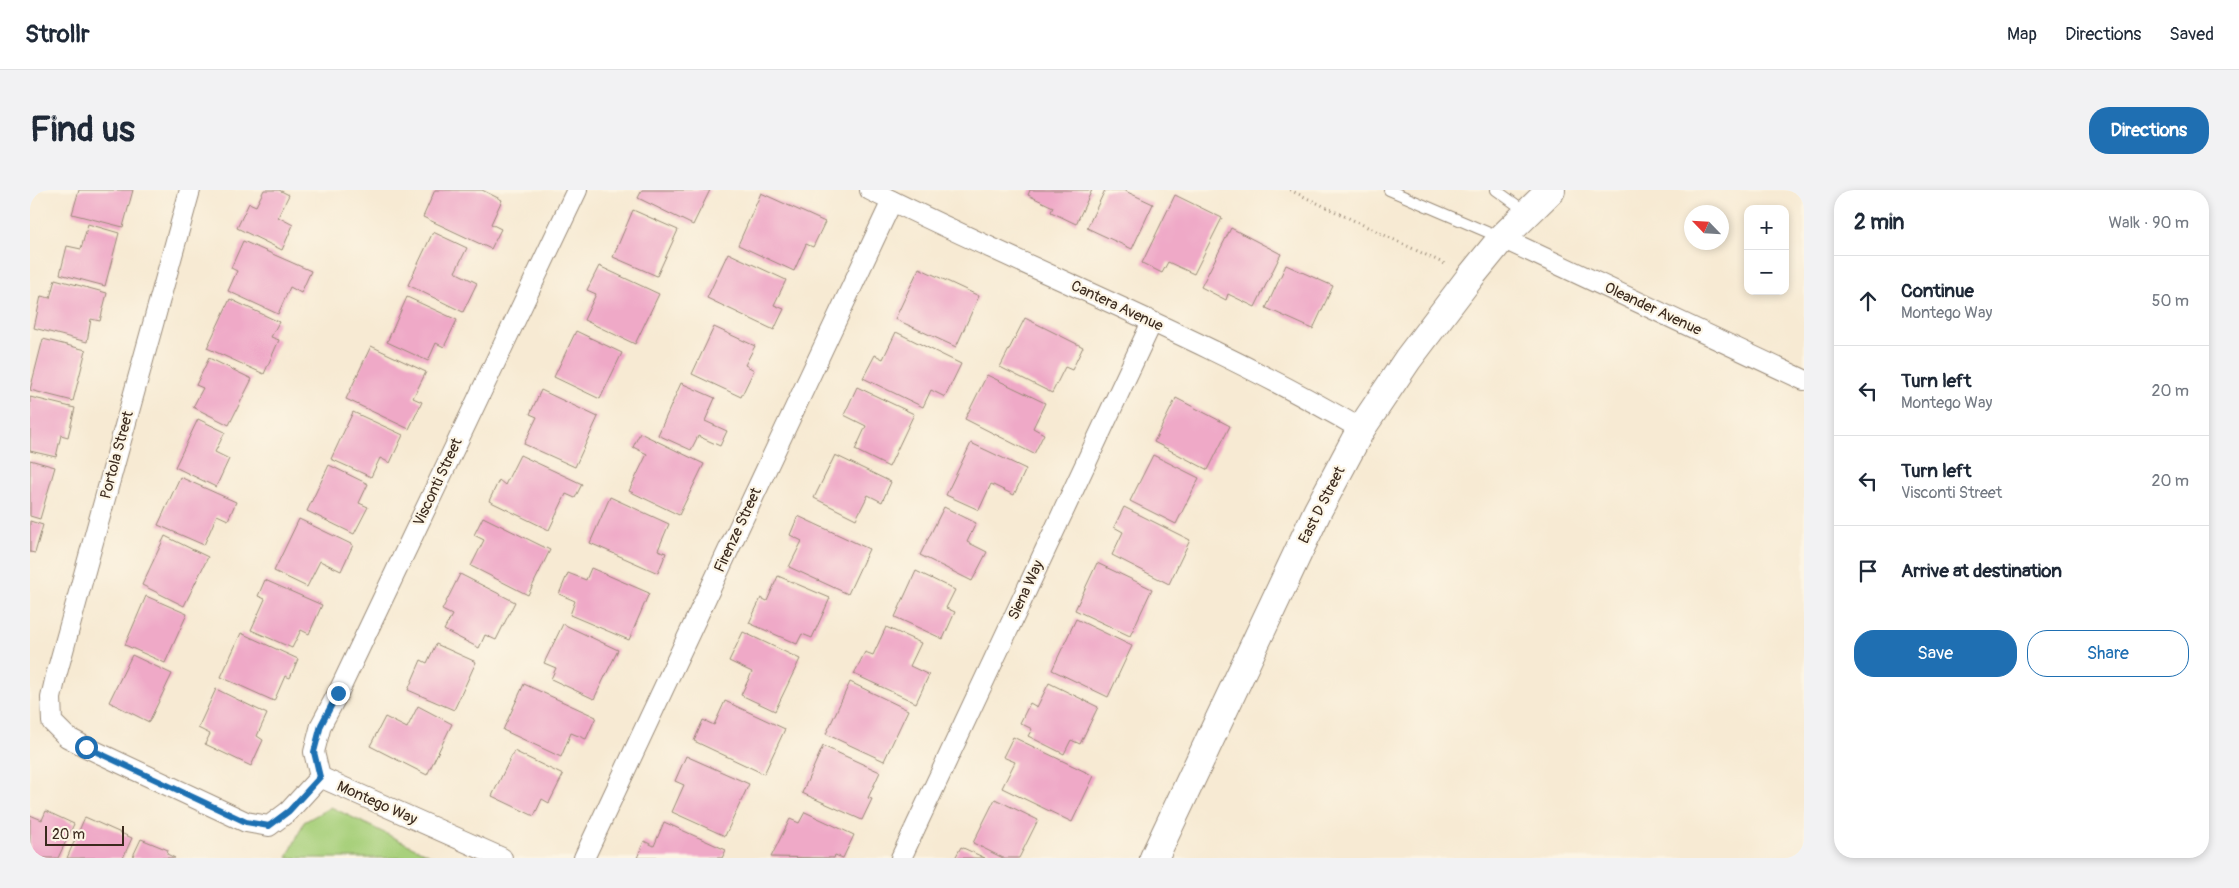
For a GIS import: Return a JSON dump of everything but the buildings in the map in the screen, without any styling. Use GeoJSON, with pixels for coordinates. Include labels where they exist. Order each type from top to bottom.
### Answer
{"type":"FeatureCollection","features":[{"type":"Feature","properties":{"kind":"main road","name":"East D Street"},"geometry":{"type":"LineString","coordinates":[[1154,858],[1318,510],[1361,429],[1408,359],[1470,276],[1502,238],[1551,190]]}},
{"type":"Feature","properties":{"kind":"street","name":"Portola Street"},"geometry":{"type":"LineString","coordinates":[[52,722],[51,698],[56,676],[190,190]]}},
{"type":"Feature","properties":{"kind":"street","name":"Visconti Street"},"geometry":{"type":"LineString","coordinates":[[320,777],[314,752],[321,725],[338,693],[577,190]]}},
{"type":"Feature","properties":{"kind":"street","name":"Cantera Avenue"},"geometry":{"type":"LineString","coordinates":[[870,190],[1152,322],[1311,400],[1361,429]]}},
{"type":"Feature","properties":{"kind":"street","name":"Firenze Street"},"geometry":{"type":"LineString","coordinates":[[584,858],[892,201]]}},
{"type":"Feature","properties":{"kind":"street","name":"Oleander Avenue"},"geometry":{"type":"LineString","coordinates":[[1502,238],[1804,380]]}},
{"type":"Feature","properties":{"kind":"street","name":"Siena Way"},"geometry":{"type":"LineString","coordinates":[[901,858],[1152,322]]}},
{"type":"Feature","properties":{"kind":"street","name":"Montego Way"},"geometry":{"type":"LineString","coordinates":[[52,722],[67,737],[86,747],[246,822],[269,826],[289,811],[320,777],[502,858]]}},
{"type":"Feature","properties":{"kind":"lane"},"geometry":{"type":"LineString","coordinates":[[1389,190],[1502,238]]}},
{"type":"Feature","properties":{"kind":"lane"},"geometry":{"type":"LineString","coordinates":[[1496,190],[1528,213]]}},
{"type":"Feature","properties":{"kind":"path"},"geometry":{"type":"LineString","coordinates":[[1290,190],[1470,276]]}},
{"type":"Feature","properties":{"kind":"green space"},"geometry":{"type":"Polygon","coordinates":[[[331,807],[436,858],[287,858],[304,822],[331,807]]]}},
{"type":"Feature","properties":{"kind":"route"},"geometry":{"type":"LineString","coordinates":[[86,747],[246,822],[269,826],[289,811],[320,777],[314,752],[321,725],[338,693]]}}]}
